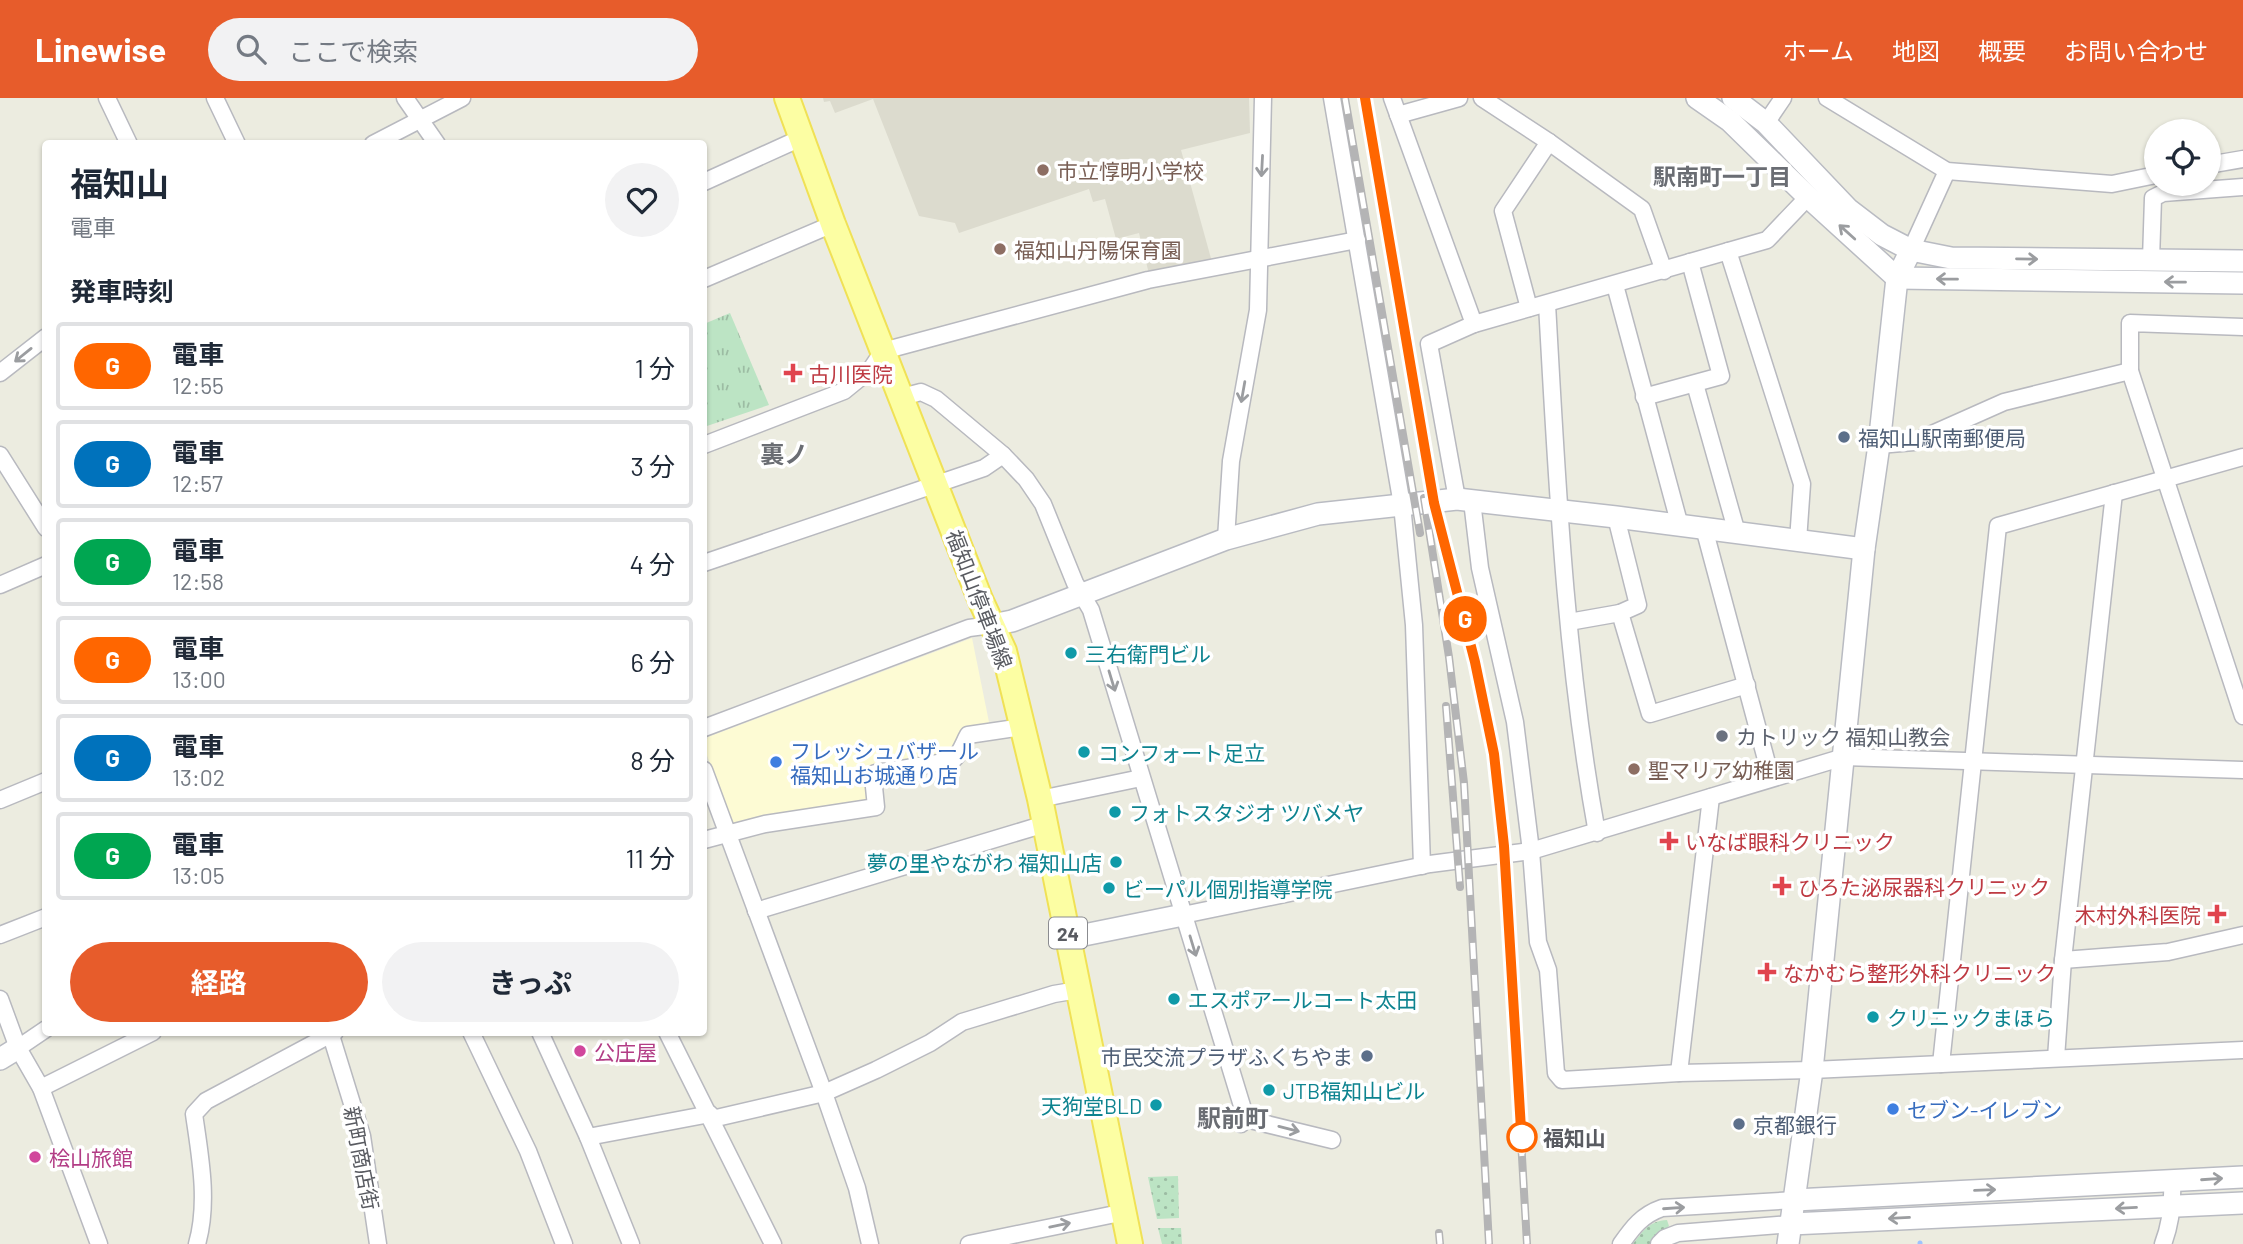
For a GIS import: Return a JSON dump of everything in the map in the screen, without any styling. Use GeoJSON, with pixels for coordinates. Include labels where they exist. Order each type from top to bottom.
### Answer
{"type":"FeatureCollection","features":[{"type":"Feature","properties":{"kind":"main road","name":"福知山停車場線"},"geometry":{"type":"LineString","coordinates":[[787,98],[833,224],[1003,651],[1040,799],[1130,1244]]}},
{"type":"Feature","properties":{"kind":"street"},"geometry":{"type":"LineString","coordinates":[[107,98],[128,140]]}},
{"type":"Feature","properties":{"kind":"street"},"geometry":{"type":"LineString","coordinates":[[215,98],[235,140]]}},
{"type":"Feature","properties":{"kind":"street"},"geometry":{"type":"LineString","coordinates":[[405,98],[434,140]]}},
{"type":"Feature","properties":{"kind":"street"},"geometry":{"type":"LineString","coordinates":[[381,140],[462,98]]}},
{"type":"Feature","properties":{"kind":"street"},"geometry":{"type":"LineString","coordinates":[[1226,539],[1231,461],[1258,310],[1257,258],[1263,98]]}},
{"type":"Feature","properties":{"kind":"street"},"geometry":{"type":"LineString","coordinates":[[1332,98],[1402,505],[1414,625],[1422,866]]}},
{"type":"Feature","properties":{"kind":"street"},"geometry":{"type":"LineString","coordinates":[[1392,98],[1474,324]]}},
{"type":"Feature","properties":{"kind":"street"},"geometry":{"type":"LineString","coordinates":[[1398,115],[1459,98]]}},
{"type":"Feature","properties":{"kind":"street"},"geometry":{"type":"LineString","coordinates":[[1482,98],[1642,209],[1664,271]]}},
{"type":"Feature","properties":{"kind":"street"},"geometry":{"type":"LineString","coordinates":[[1697,98],[1730,121],[1897,278],[2243,284]]}},
{"type":"Feature","properties":{"kind":"street"},"geometry":{"type":"LineString","coordinates":[[1733,98],[1766,123],[1848,209],[1882,235],[1911,250],[1951,258],[2243,261]]}},
{"type":"Feature","properties":{"kind":"street"},"geometry":{"type":"LineString","coordinates":[[1766,123],[1783,98]]}},
{"type":"Feature","properties":{"kind":"street"},"geometry":{"type":"LineString","coordinates":[[1827,98],[1947,171],[2112,184],[2144,177]]}},
{"type":"Feature","properties":{"kind":"street"},"geometry":{"type":"LineString","coordinates":[[707,181],[801,138]]}},
{"type":"Feature","properties":{"kind":"street"},"geometry":{"type":"LineString","coordinates":[[1530,308],[1503,211],[1549,142]]}},
{"type":"Feature","properties":{"kind":"street"},"geometry":{"type":"LineString","coordinates":[[2221,163],[2243,159]]}},
{"type":"Feature","properties":{"kind":"street"},"geometry":{"type":"LineString","coordinates":[[1790,1234],[1812,1070],[1864,550],[1879,445],[1897,278],[1947,171]]}},
{"type":"Feature","properties":{"kind":"street"},"geometry":{"type":"LineString","coordinates":[[2151,260],[2153,198],[2164,193],[2243,187]]}},
{"type":"Feature","properties":{"kind":"street"},"geometry":{"type":"LineString","coordinates":[[1808,197],[1767,240],[1474,324],[1429,344],[1515,723],[1531,851],[1538,942],[1548,970],[1556,1073],[1562,1080],[1679,1073],[1941,1065],[2243,1049]]}},
{"type":"Feature","properties":{"kind":"street"},"geometry":{"type":"LineString","coordinates":[[707,278],[833,224]]}},
{"type":"Feature","properties":{"kind":"street"},"geometry":{"type":"LineString","coordinates":[[707,444],[844,391],[871,369],[883,351],[1148,280],[1357,240]]}},
{"type":"Feature","properties":{"kind":"street"},"geometry":{"type":"LineString","coordinates":[[1728,251],[1802,484],[1798,541]]}},
{"type":"Feature","properties":{"kind":"street"},"geometry":{"type":"LineString","coordinates":[[1644,397],[1721,376],[1690,262]]}},
{"type":"Feature","properties":{"kind":"street"},"geometry":{"type":"LineString","coordinates":[[1615,285],[1680,526]]}},
{"type":"Feature","properties":{"kind":"street"},"geometry":{"type":"LineString","coordinates":[[1547,304],[1559,512],[1569,622],[1582,751],[1597,833]]}},
{"type":"Feature","properties":{"kind":"street"},"geometry":{"type":"LineString","coordinates":[[2243,327],[2130,323],[2130,372],[2236,673],[2243,716]]}},
{"type":"Feature","properties":{"kind":"street"},"geometry":{"type":"LineString","coordinates":[[0,373],[42,340]]}},
{"type":"Feature","properties":{"kind":"street"},"geometry":{"type":"LineString","coordinates":[[1879,445],[1914,442],[2004,402],[2130,372]]}},
{"type":"Feature","properties":{"kind":"street"},"geometry":{"type":"LineString","coordinates":[[1695,384],[1737,533]]}},
{"type":"Feature","properties":{"kind":"street"},"geometry":{"type":"LineString","coordinates":[[902,397],[921,392],[936,399],[1003,455],[1026,479],[1044,504],[1072,576],[1091,610],[1243,1121],[1332,1140]]}},
{"type":"Feature","properties":{"kind":"street"},"geometry":{"type":"LineString","coordinates":[[0,455],[42,522]]}},
{"type":"Feature","properties":{"kind":"street"},"geometry":{"type":"LineString","coordinates":[[707,562],[984,468],[1003,455]]}},
{"type":"Feature","properties":{"kind":"street"},"geometry":{"type":"LineString","coordinates":[[1941,1065],[1998,526],[2243,457]]}},
{"type":"Feature","properties":{"kind":"street"},"geometry":{"type":"LineString","coordinates":[[2056,1058],[2063,960],[2114,493]]}},
{"type":"Feature","properties":{"kind":"street"},"geometry":{"type":"LineString","coordinates":[[707,727],[969,628],[1012,621],[1226,539],[1318,514],[1464,500],[1864,550]]}},
{"type":"Feature","properties":{"kind":"street"},"geometry":{"type":"LineString","coordinates":[[1569,622],[1620,613],[1638,605],[1616,517]]}},
{"type":"Feature","properties":{"kind":"street"},"geometry":{"type":"LineString","coordinates":[[1704,528],[1771,778]]}},
{"type":"Feature","properties":{"kind":"street"},"geometry":{"type":"LineString","coordinates":[[0,585],[42,567]]}},
{"type":"Feature","properties":{"kind":"street"},"geometry":{"type":"LineString","coordinates":[[1620,613],[1650,714],[1747,685]]}},
{"type":"Feature","properties":{"kind":"street"},"geometry":{"type":"LineString","coordinates":[[707,839],[765,824],[876,807],[873,777],[875,773],[951,762],[957,757],[968,735],[1022,727]]}},
{"type":"Feature","properties":{"kind":"street"},"geometry":{"type":"LineString","coordinates":[[1069,938],[1422,866],[1531,851],[1844,757],[2243,770]]}},
{"type":"Feature","properties":{"kind":"street"},"geometry":{"type":"LineString","coordinates":[[707,778],[824,1093],[857,1188],[870,1244]]}},
{"type":"Feature","properties":{"kind":"street"},"geometry":{"type":"LineString","coordinates":[[1040,799],[1141,778]]}},
{"type":"Feature","properties":{"kind":"street"},"geometry":{"type":"LineString","coordinates":[[0,800],[42,783]]}},
{"type":"Feature","properties":{"kind":"street"},"geometry":{"type":"LineString","coordinates":[[1679,1073],[1711,797]]}},
{"type":"Feature","properties":{"kind":"street"},"geometry":{"type":"LineString","coordinates":[[756,911],[1045,824]]}},
{"type":"Feature","properties":{"kind":"street"},"geometry":{"type":"LineString","coordinates":[[0,935],[42,919]]}},
{"type":"Feature","properties":{"kind":"street"},"geometry":{"type":"LineString","coordinates":[[2063,960],[2168,952],[2243,935]]}},
{"type":"Feature","properties":{"kind":"street"},"geometry":{"type":"LineString","coordinates":[[588,1137],[824,1093],[930,1043],[962,1022],[1054,994],[1078,990]]}},
{"type":"Feature","properties":{"kind":"street"},"geometry":{"type":"LineString","coordinates":[[0,999],[18,1048],[41,1088],[99,1244]]}},
{"type":"Feature","properties":{"kind":"street"},"geometry":{"type":"LineString","coordinates":[[0,1059],[42,1033]]}},
{"type":"Feature","properties":{"kind":"street"},"geometry":{"type":"LineString","coordinates":[[41,1088],[144,1036]]}},
{"type":"Feature","properties":{"kind":"street"},"geometry":{"type":"LineString","coordinates":[[197,1244],[202,1228],[202,1174],[194,1114],[206,1101],[326,1036]]}},
{"type":"Feature","properties":{"kind":"street","name":"新町商店街"},"geometry":{"type":"LineString","coordinates":[[333,1036],[362,1136],[378,1244]]}},
{"type":"Feature","properties":{"kind":"street"},"geometry":{"type":"LineString","coordinates":[[473,1036],[528,1151],[564,1244]]}},
{"type":"Feature","properties":{"kind":"street"},"geometry":{"type":"LineString","coordinates":[[542,1036],[588,1137],[631,1244]]}},
{"type":"Feature","properties":{"kind":"street"},"geometry":{"type":"LineString","coordinates":[[669,1036],[774,1244]]}},
{"type":"Feature","properties":{"kind":"street"},"geometry":{"type":"LineString","coordinates":[[1621,1244],[1647,1214],[1662,1209],[2243,1177]]}},
{"type":"Feature","properties":{"kind":"street"},"geometry":{"type":"LineString","coordinates":[[2164,1244],[2173,1206],[2172,1182]]}},
{"type":"Feature","properties":{"kind":"street"},"geometry":{"type":"LineString","coordinates":[[1660,1244],[1665,1238],[1678,1233],[1790,1234],[2243,1203]]}},
{"type":"Feature","properties":{"kind":"street"},"geometry":{"type":"LineString","coordinates":[[969,1244],[1125,1212]]}},
{"type":"Feature","properties":{"kind":"shaded area","name":"市立惇明小学校"},"geometry":{"type":"Polygon","coordinates":[[[823,98],[1249,98],[1250,133],[1181,150],[1212,262],[1149,274],[1139,233],[1116,239],[1105,199],[1093,202],[1089,189],[959,233],[955,223],[919,216],[873,99],[835,113],[830,101],[824,102],[823,98]]]}},
{"type":"Feature","properties":{"kind":"shaded area","name":"フレッシュバザール 福知山お城通り店"},"geometry":{"type":"Polygon","coordinates":[[[972,638],[990,727],[953,755],[873,771],[873,805],[734,830],[707,755],[708,737],[972,638]]]}},
{"type":"Feature","properties":{"kind":"green space"},"geometry":{"type":"Polygon","coordinates":[[[730,313],[769,405],[707,426],[707,323],[730,313]]]}},
{"type":"Feature","properties":{"kind":"green space"},"geometry":{"type":"Polygon","coordinates":[[[1178,1176],[1179,1218],[1157,1219],[1148,1177],[1178,1176]]]}},
{"type":"Feature","properties":{"kind":"green space"},"geometry":{"type":"Polygon","coordinates":[[[1667,1220],[1669,1226],[1651,1244],[1633,1244],[1651,1225],[1667,1220]]]}},
{"type":"Feature","properties":{"kind":"green space"},"geometry":{"type":"Polygon","coordinates":[[[1158,1228],[1181,1228],[1182,1244],[1162,1244],[1158,1228]]]}},
{"type":"Feature","properties":{"kind":"railway"},"geometry":{"type":"LineString","coordinates":[[1345,98],[1420,533]]}},
{"type":"Feature","properties":{"kind":"railway"},"geometry":{"type":"LineString","coordinates":[[1365,98],[1434,503],[1475,662],[1494,754],[1509,931],[1527,1244]]}},
{"type":"Feature","properties":{"kind":"railway"},"geometry":{"type":"LineString","coordinates":[[1424,498],[1449,657],[1464,783],[1489,1244]]}},
{"type":"Feature","properties":{"kind":"railway"},"geometry":{"type":"LineString","coordinates":[[1446,706],[1460,887]]}},
{"type":"Feature","properties":{"kind":"railway"},"geometry":{"type":"LineString","coordinates":[[1439,1233],[1440,1244]]}},
{"type":"Feature","properties":{"kind":"train","name":"G"},"geometry":{"type":"LineString","coordinates":[[1365,98],[1434,503],[1465,618],[1494,754],[1504,846],[1522,1146]]}},
{"type":"Feature","properties":{"kind":"place","name":"市立惇明小学校"},"geometry":{"type":"Point","coordinates":[1043,170]}},
{"type":"Feature","properties":{"kind":"place","name":"福知山丹陽保育園"},"geometry":{"type":"Point","coordinates":[1000,249]}},
{"type":"Feature","properties":{"kind":"place","name":"古川医院"},"geometry":{"type":"Point","coordinates":[793,373]}},
{"type":"Feature","properties":{"kind":"place","name":"福知山駅南郵便局"},"geometry":{"type":"Point","coordinates":[1844,437]}},
{"type":"Feature","properties":{"kind":"place","name":"三右衛門ビル"},"geometry":{"type":"Point","coordinates":[1071,653]}},
{"type":"Feature","properties":{"kind":"place","name":"カトリック 福知山教会"},"geometry":{"type":"Point","coordinates":[1722,736]}},
{"type":"Feature","properties":{"kind":"place","name":"コンフォート足立"},"geometry":{"type":"Point","coordinates":[1084,752]}},
{"type":"Feature","properties":{"kind":"place","name":"フレッシュバザール 福知山お城通り店"},"geometry":{"type":"Point","coordinates":[776,762]}},
{"type":"Feature","properties":{"kind":"place","name":"聖マリア幼稚園"},"geometry":{"type":"Point","coordinates":[1634,769]}},
{"type":"Feature","properties":{"kind":"place","name":"フォトスタジオ ツバメヤ"},"geometry":{"type":"Point","coordinates":[1115,812]}},
{"type":"Feature","properties":{"kind":"place","name":"いなば眼科クリニック"},"geometry":{"type":"Point","coordinates":[1669,841]}},
{"type":"Feature","properties":{"kind":"place","name":"夢の里やながわ 福知山店"},"geometry":{"type":"Point","coordinates":[1116,862]}},
{"type":"Feature","properties":{"kind":"place","name":"ひろた泌尿器科クリニック"},"geometry":{"type":"Point","coordinates":[1782,886]}},
{"type":"Feature","properties":{"kind":"place","name":"ビーパル個別指導学院"},"geometry":{"type":"Point","coordinates":[1109,888]}},
{"type":"Feature","properties":{"kind":"place","name":"木村外科医院"},"geometry":{"type":"Point","coordinates":[2217,914]}},
{"type":"Feature","properties":{"kind":"place","name":"なかむら整形外科クリニック"},"geometry":{"type":"Point","coordinates":[1767,972]}},
{"type":"Feature","properties":{"kind":"place","name":"エスポアールコート太田"},"geometry":{"type":"Point","coordinates":[1174,999]}},
{"type":"Feature","properties":{"kind":"place","name":"クリニックまほら"},"geometry":{"type":"Point","coordinates":[1873,1017]}},
{"type":"Feature","properties":{"kind":"place","name":"公庄屋"},"geometry":{"type":"Point","coordinates":[580,1051]}},
{"type":"Feature","properties":{"kind":"place","name":"市民交流プラザふくちやま"},"geometry":{"type":"Point","coordinates":[1367,1056]}},
{"type":"Feature","properties":{"kind":"place","name":"JTB福知山ビル"},"geometry":{"type":"Point","coordinates":[1269,1090]}},
{"type":"Feature","properties":{"kind":"place","name":"天狗堂BLD"},"geometry":{"type":"Point","coordinates":[1156,1105]}},
{"type":"Feature","properties":{"kind":"place","name":"セブン-イレブン"},"geometry":{"type":"Point","coordinates":[1893,1109]}},
{"type":"Feature","properties":{"kind":"place","name":"京都銀行"},"geometry":{"type":"Point","coordinates":[1739,1124]}},
{"type":"Feature","properties":{"kind":"place","name":"福知山"},"geometry":{"type":"Point","coordinates":[1522,1137]}},
{"type":"Feature","properties":{"kind":"place","name":"桧山旅館"},"geometry":{"type":"Point","coordinates":[35,1157]}},
{"type":"Feature","properties":{"kind":"district","name":"駅南町一丁目"},"geometry":{"type":"Point","coordinates":[1722,176]}},
{"type":"Feature","properties":{"kind":"district","name":"裏ノ"},"geometry":{"type":"Point","coordinates":[784,453]}},
{"type":"Feature","properties":{"kind":"district","name":"駅前町"},"geometry":{"type":"Point","coordinates":[1233,1117]}}]}
